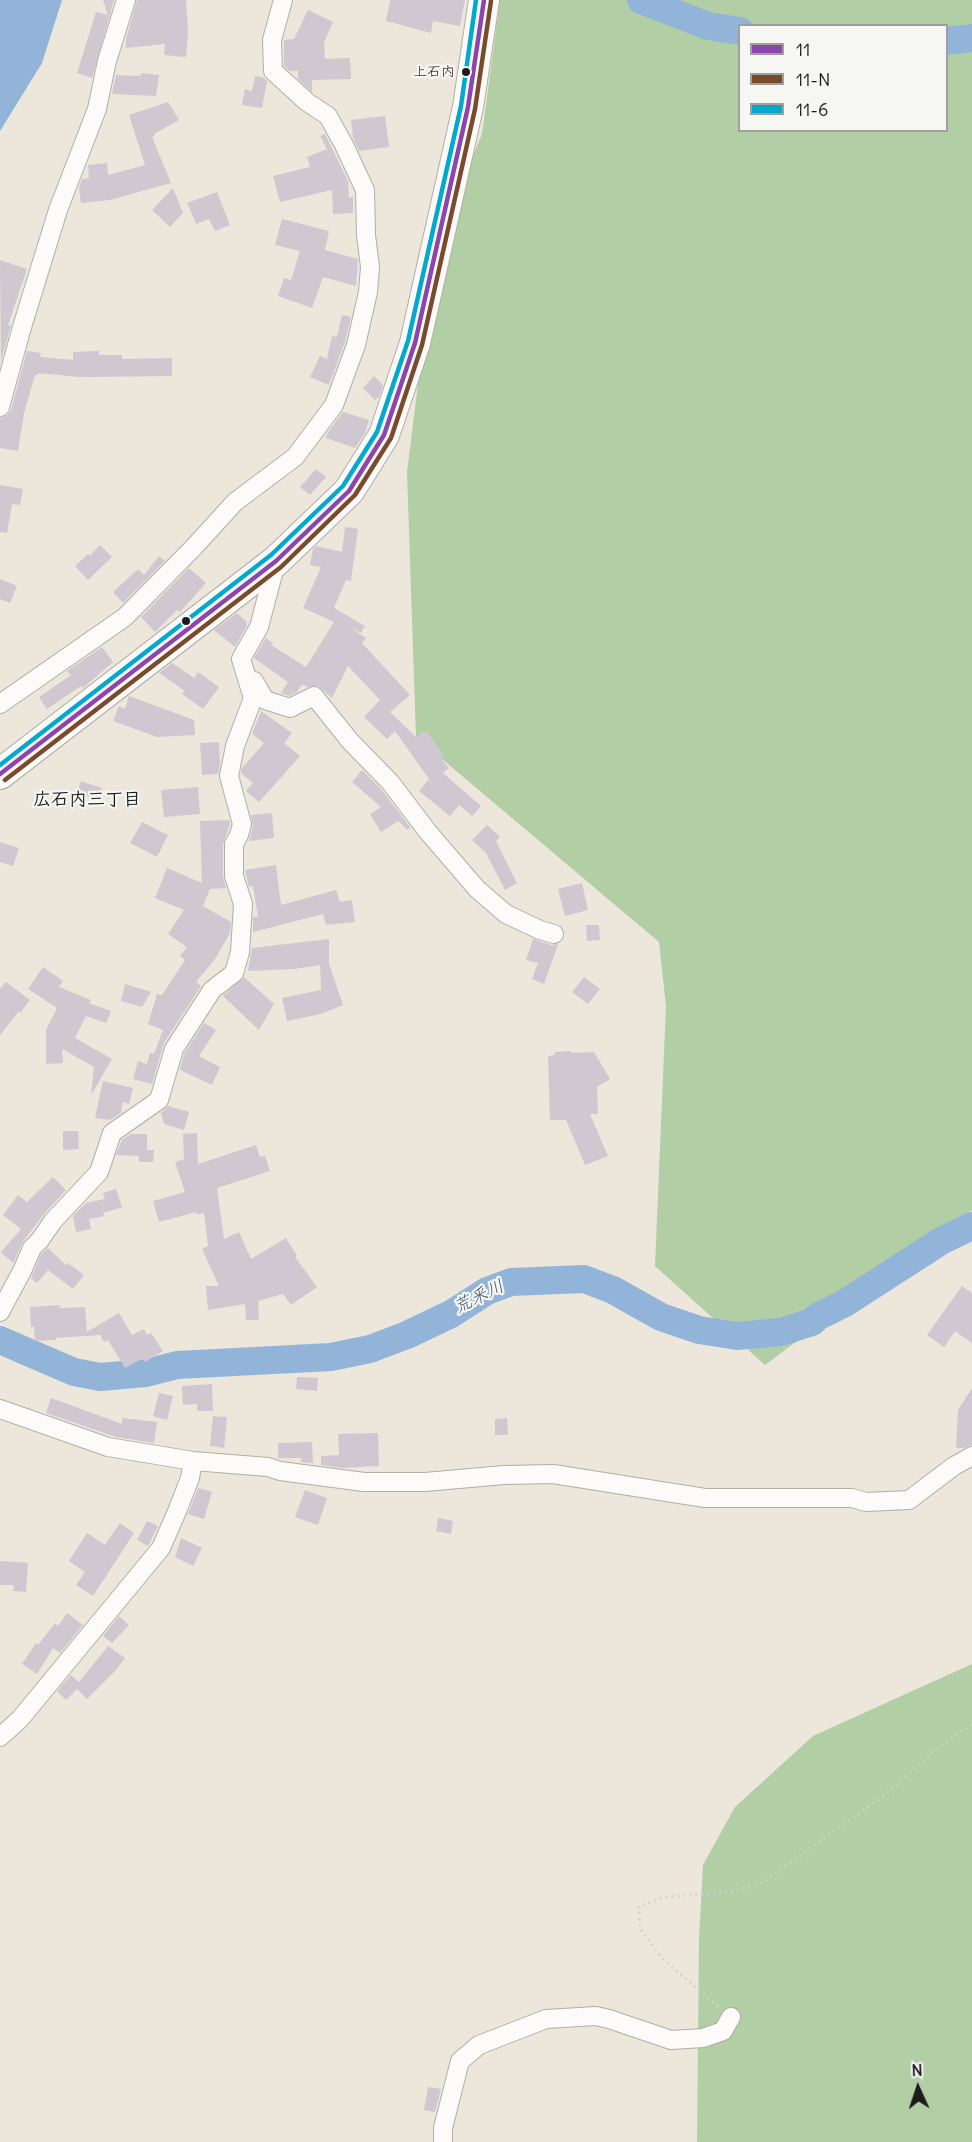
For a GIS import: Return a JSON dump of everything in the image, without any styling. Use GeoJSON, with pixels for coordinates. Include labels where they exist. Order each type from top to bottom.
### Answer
{"type":"FeatureCollection","features":[{"type":"Feature","properties":{"kind":"highway"},"geometry":{"type":"LineString","coordinates":[[0,774],[276,561],[349,491],[384,435],[415,343],[468,107],[484,0]]}},
{"type":"Feature","properties":{"kind":"street"},"geometry":{"type":"LineString","coordinates":[[0,407],[58,210],[98,109],[107,61],[126,0]]}},
{"type":"Feature","properties":{"kind":"street"},"geometry":{"type":"LineString","coordinates":[[0,704],[125,617],[235,502],[295,457],[334,405],[356,345],[369,292],[370,267],[366,235],[365,190],[328,116],[307,102],[273,71],[272,40],[283,0]]}},
{"type":"Feature","properties":{"kind":"street"},"geometry":{"type":"LineString","coordinates":[[0,1312],[32,1248],[53,1221],[99,1172],[112,1133],[159,1100],[174,1049],[212,990],[234,973],[240,952],[243,904],[234,876],[234,844],[242,824],[229,776],[235,746],[253,698],[240,659],[259,627],[276,561]]}},
{"type":"Feature","properties":{"kind":"street"},"geometry":{"type":"LineString","coordinates":[[240,659],[265,700],[290,708],[314,696],[350,741],[390,782],[428,832],[477,889],[506,914],[554,934]]}},
{"type":"Feature","properties":{"kind":"street"},"geometry":{"type":"LineString","coordinates":[[0,1409],[108,1447],[193,1461],[268,1467],[280,1471],[364,1482],[425,1482],[504,1475],[553,1474],[705,1498],[852,1498],[866,1502],[909,1500],[954,1466],[972,1456]]}},
{"type":"Feature","properties":{"kind":"street"},"geometry":{"type":"LineString","coordinates":[[0,1737],[20,1719],[160,1548],[190,1478],[193,1461]]}},
{"type":"Feature","properties":{"kind":"street"},"geometry":{"type":"LineString","coordinates":[[443,2142],[443,2128],[460,2061],[479,2045],[546,2019],[596,2016],[671,2040],[704,2038],[723,2031],[731,2017]]}},
{"type":"Feature","properties":{"kind":"path"},"geometry":{"type":"LineString","coordinates":[[731,2017],[704,1997],[662,1958],[640,1929],[639,1906],[666,1897],[734,1892],[763,1882],[890,1791],[939,1747],[972,1724]]}},
{"type":"Feature","properties":{"kind":"green space"},"geometry":{"type":"Polygon","coordinates":[[[500,0],[972,0],[972,1210],[765,1365],[655,1266],[666,1006],[659,942],[416,737],[407,472],[435,248],[482,134],[500,0]]]}},
{"type":"Feature","properties":{"kind":"green space"},"geometry":{"type":"Polygon","coordinates":[[[972,1664],[972,2142],[697,2142],[699,1939],[703,1865],[735,1807],[813,1736],[972,1664]]]}},
{"type":"Feature","properties":{"kind":"water"},"geometry":{"type":"Polygon","coordinates":[[[0,0],[62,0],[42,63],[0,131],[0,0]]]}},
{"type":"Feature","properties":{"kind":"building"},"geometry":{"type":"Polygon","coordinates":[[[103,0],[114,0],[92,78],[77,73],[96,12],[108,15],[103,0]]]}},
{"type":"Feature","properties":{"kind":"building"},"geometry":{"type":"Polygon","coordinates":[[[137,0],[186,0],[188,31],[186,57],[164,55],[165,44],[126,48],[126,39],[137,0]]]}},
{"type":"Feature","properties":{"kind":"building"},"geometry":{"type":"Polygon","coordinates":[[[390,0],[465,0],[460,26],[433,21],[431,33],[386,21],[390,0]]]}},
{"type":"Feature","properties":{"kind":"building"},"geometry":{"type":"Polygon","coordinates":[[[308,10],[333,22],[324,42],[325,59],[350,58],[351,79],[312,80],[312,92],[298,79],[298,71],[290,71],[284,66],[284,40],[294,39],[308,10]]]}},
{"type":"Feature","properties":{"kind":"building"},"geometry":{"type":"Polygon","coordinates":[[[141,73],[159,75],[156,96],[112,94],[116,75],[141,76],[141,73]]]}},
{"type":"Feature","properties":{"kind":"building"},"geometry":{"type":"Polygon","coordinates":[[[255,76],[267,81],[262,108],[242,105],[245,89],[252,91],[255,76]]]}},
{"type":"Feature","properties":{"kind":"building"},"geometry":{"type":"Polygon","coordinates":[[[168,102],[179,120],[152,137],[171,183],[110,200],[81,203],[79,187],[82,179],[89,178],[88,165],[107,163],[108,175],[145,165],[129,115],[168,102]]]}},
{"type":"Feature","properties":{"kind":"building"},"geometry":{"type":"Polygon","coordinates":[[[385,116],[389,147],[359,151],[353,138],[351,120],[385,116]]]}},
{"type":"Feature","properties":{"kind":"building"},"geometry":{"type":"Polygon","coordinates":[[[325,134],[348,181],[349,198],[353,197],[353,213],[333,214],[332,190],[280,202],[273,176],[310,167],[307,157],[327,149],[320,136],[325,134]]]}},
{"type":"Feature","properties":{"kind":"building"},"geometry":{"type":"Polygon","coordinates":[[[173,188],[183,213],[170,227],[152,210],[173,188]]]}},
{"type":"Feature","properties":{"kind":"building"},"geometry":{"type":"Polygon","coordinates":[[[217,192],[230,225],[215,231],[209,219],[196,224],[187,203],[217,192]]]}},
{"type":"Feature","properties":{"kind":"building"},"geometry":{"type":"Polygon","coordinates":[[[282,219],[329,231],[325,250],[358,259],[356,286],[323,277],[312,308],[278,296],[284,278],[291,280],[300,251],[275,245],[282,219]]]}},
{"type":"Feature","properties":{"kind":"building"},"geometry":{"type":"Polygon","coordinates":[[[0,260],[27,269],[8,325],[11,325],[1,361],[0,260]]]}},
{"type":"Feature","properties":{"kind":"building"},"geometry":{"type":"Polygon","coordinates":[[[342,315],[351,317],[345,342],[329,385],[310,377],[320,356],[327,359],[332,336],[337,337],[342,315]]]}},
{"type":"Feature","properties":{"kind":"building"},"geometry":{"type":"Polygon","coordinates":[[[27,351],[41,353],[40,357],[73,360],[73,352],[99,351],[99,355],[122,355],[122,359],[172,358],[172,376],[79,377],[38,373],[35,375],[24,413],[18,451],[0,448],[0,418],[11,410],[27,351]]]}},
{"type":"Feature","properties":{"kind":"building"},"geometry":{"type":"Polygon","coordinates":[[[374,376],[383,385],[379,397],[375,400],[363,388],[374,376]]]}},
{"type":"Feature","properties":{"kind":"building"},"geometry":{"type":"Polygon","coordinates":[[[343,412],[369,420],[365,433],[355,448],[326,438],[343,412]]]}},
{"type":"Feature","properties":{"kind":"building"},"geometry":{"type":"Polygon","coordinates":[[[316,469],[326,477],[310,495],[300,487],[316,469]]]}},
{"type":"Feature","properties":{"kind":"building"},"geometry":{"type":"Polygon","coordinates":[[[0,485],[23,489],[20,505],[12,504],[7,533],[0,532],[0,485]]]}},
{"type":"Feature","properties":{"kind":"building"},"geometry":{"type":"Polygon","coordinates":[[[345,527],[358,529],[351,581],[346,580],[334,608],[365,626],[361,633],[351,628],[366,638],[362,643],[410,695],[390,712],[416,737],[426,730],[444,756],[441,758],[449,768],[443,773],[481,806],[472,816],[459,805],[450,816],[419,791],[429,779],[395,731],[387,739],[364,717],[380,700],[348,666],[332,698],[318,686],[307,687],[302,684],[297,692],[289,696],[281,693],[288,682],[254,658],[266,638],[273,643],[271,645],[306,667],[334,622],[303,608],[321,567],[310,565],[313,549],[316,546],[342,552],[345,527]]]}},
{"type":"Feature","properties":{"kind":"building"},"geometry":{"type":"Polygon","coordinates":[[[100,545],[112,557],[88,580],[75,566],[88,554],[90,556],[100,545]]]}},
{"type":"Feature","properties":{"kind":"building"},"geometry":{"type":"Polygon","coordinates":[[[159,556],[165,561],[123,603],[113,592],[138,569],[144,575],[159,556]]]}},
{"type":"Feature","properties":{"kind":"building"},"geometry":{"type":"Polygon","coordinates":[[[189,568],[206,583],[180,612],[177,610],[155,632],[141,617],[189,568]]]}},
{"type":"Feature","properties":{"kind":"building"},"geometry":{"type":"Polygon","coordinates":[[[0,579],[17,586],[10,603],[0,599],[0,579]]]}},
{"type":"Feature","properties":{"kind":"building"},"geometry":{"type":"Polygon","coordinates":[[[237,613],[247,622],[247,625],[235,647],[214,630],[237,613]]]}},
{"type":"Feature","properties":{"kind":"building"},"geometry":{"type":"Polygon","coordinates":[[[102,647],[113,662],[83,688],[81,686],[47,709],[39,697],[71,675],[67,671],[102,647]]]}},
{"type":"Feature","properties":{"kind":"building"},"geometry":{"type":"Polygon","coordinates":[[[172,663],[194,678],[198,672],[219,687],[203,709],[182,694],[185,691],[159,673],[172,663]]]}},
{"type":"Feature","properties":{"kind":"building"},"geometry":{"type":"Polygon","coordinates":[[[129,696],[194,720],[195,735],[157,737],[113,721],[119,706],[125,709],[129,696]]]}},
{"type":"Feature","properties":{"kind":"building"},"geometry":{"type":"Polygon","coordinates":[[[261,711],[292,733],[284,743],[300,756],[259,802],[246,791],[253,783],[241,773],[242,768],[264,743],[252,734],[261,711]]]}},
{"type":"Feature","properties":{"kind":"building"},"geometry":{"type":"Polygon","coordinates":[[[219,742],[218,774],[202,775],[200,743],[219,742]]]}},
{"type":"Feature","properties":{"kind":"building"},"geometry":{"type":"Polygon","coordinates":[[[362,770],[381,789],[410,827],[408,830],[398,821],[381,832],[370,814],[381,807],[352,782],[362,770]]]}},
{"type":"Feature","properties":{"kind":"building"},"geometry":{"type":"Polygon","coordinates":[[[81,781],[102,788],[98,800],[77,793],[81,781]]]}},
{"type":"Feature","properties":{"kind":"building"},"geometry":{"type":"Polygon","coordinates":[[[198,787],[200,814],[164,817],[161,790],[198,787]]]}},
{"type":"Feature","properties":{"kind":"building"},"geometry":{"type":"Polygon","coordinates":[[[272,813],[274,838],[249,841],[253,826],[251,815],[272,813]]]}},
{"type":"Feature","properties":{"kind":"building"},"geometry":{"type":"Polygon","coordinates":[[[229,820],[230,824],[223,844],[223,876],[226,888],[210,889],[203,906],[231,922],[230,933],[215,959],[196,982],[201,986],[164,1043],[152,1084],[133,1079],[138,1061],[147,1064],[150,1053],[154,1054],[163,1030],[148,1024],[157,994],[162,995],[185,960],[180,956],[187,947],[168,934],[184,910],[155,898],[167,868],[202,883],[200,821],[229,820]]]}},
{"type":"Feature","properties":{"kind":"building"},"geometry":{"type":"Polygon","coordinates":[[[142,822],[168,835],[157,857],[130,843],[142,822]]]}},
{"type":"Feature","properties":{"kind":"building"},"geometry":{"type":"Polygon","coordinates":[[[487,825],[500,837],[496,841],[517,883],[505,890],[486,853],[472,840],[487,825]]]}},
{"type":"Feature","properties":{"kind":"building"},"geometry":{"type":"Polygon","coordinates":[[[0,842],[19,848],[13,866],[0,862],[0,842]]]}},
{"type":"Feature","properties":{"kind":"building"},"geometry":{"type":"Polygon","coordinates":[[[276,865],[281,905],[336,890],[340,902],[352,900],[355,922],[326,925],[323,914],[253,932],[253,917],[258,917],[253,886],[249,887],[245,870],[276,865]]]}},
{"type":"Feature","properties":{"kind":"building"},"geometry":{"type":"Polygon","coordinates":[[[582,883],[588,910],[565,916],[558,889],[582,883]]]}},
{"type":"Feature","properties":{"kind":"building"},"geometry":{"type":"Polygon","coordinates":[[[586,925],[599,925],[600,940],[587,941],[586,925]]]}},
{"type":"Feature","properties":{"kind":"building"},"geometry":{"type":"Polygon","coordinates":[[[329,939],[329,964],[343,1005],[321,1014],[287,1021],[282,998],[321,990],[320,965],[294,969],[248,971],[252,948],[329,939]]]}},
{"type":"Feature","properties":{"kind":"building"},"geometry":{"type":"Polygon","coordinates":[[[533,939],[551,945],[558,944],[544,984],[532,979],[538,963],[526,960],[533,939]]]}},
{"type":"Feature","properties":{"kind":"building"},"geometry":{"type":"Polygon","coordinates":[[[43,967],[63,981],[59,987],[91,1000],[89,1003],[111,1011],[106,1023],[86,1016],[75,1038],[112,1059],[91,1095],[94,1067],[62,1049],[63,1063],[46,1064],[46,1030],[57,1008],[28,989],[43,967]]]}},
{"type":"Feature","properties":{"kind":"building"},"geometry":{"type":"Polygon","coordinates":[[[244,977],[274,1004],[259,1030],[223,996],[244,977]]]}},
{"type":"Feature","properties":{"kind":"building"},"geometry":{"type":"Polygon","coordinates":[[[584,977],[600,989],[588,1004],[572,992],[584,977]]]}},
{"type":"Feature","properties":{"kind":"building"},"geometry":{"type":"Polygon","coordinates":[[[6,982],[30,1000],[0,1035],[0,989],[6,982]]]}},
{"type":"Feature","properties":{"kind":"building"},"geometry":{"type":"Polygon","coordinates":[[[125,984],[151,992],[142,1007],[121,1001],[125,984]]]}},
{"type":"Feature","properties":{"kind":"building"},"geometry":{"type":"Polygon","coordinates":[[[204,1023],[216,1030],[199,1056],[220,1067],[212,1085],[180,1070],[184,1054],[204,1023]]]}},
{"type":"Feature","properties":{"kind":"building"},"geometry":{"type":"Polygon","coordinates":[[[571,1051],[571,1053],[594,1052],[610,1079],[597,1087],[598,1114],[590,1114],[608,1156],[585,1165],[566,1120],[550,1120],[548,1056],[555,1055],[555,1052],[571,1051]]]}},
{"type":"Feature","properties":{"kind":"building"},"geometry":{"type":"Polygon","coordinates":[[[103,1081],[133,1088],[129,1104],[123,1102],[121,1113],[110,1120],[95,1118],[103,1081]]]}},
{"type":"Feature","properties":{"kind":"building"},"geometry":{"type":"Polygon","coordinates":[[[168,1106],[189,1112],[184,1130],[164,1124],[161,1113],[168,1106]]]}},
{"type":"Feature","properties":{"kind":"building"},"geometry":{"type":"Polygon","coordinates":[[[63,1131],[78,1131],[79,1149],[63,1150],[63,1131]]]}},
{"type":"Feature","properties":{"kind":"building"},"geometry":{"type":"Polygon","coordinates":[[[197,1133],[198,1164],[256,1145],[260,1157],[265,1156],[270,1171],[217,1188],[224,1239],[239,1232],[251,1259],[286,1238],[297,1256],[295,1257],[317,1287],[291,1305],[283,1294],[258,1301],[259,1320],[246,1320],[245,1304],[208,1310],[206,1286],[219,1286],[202,1249],[208,1246],[204,1213],[196,1214],[196,1212],[159,1222],[153,1201],[185,1192],[175,1162],[184,1159],[183,1134],[197,1133]]]}},
{"type":"Feature","properties":{"kind":"building"},"geometry":{"type":"Polygon","coordinates":[[[131,1134],[147,1134],[147,1150],[154,1150],[153,1162],[139,1162],[139,1156],[116,1155],[122,1140],[131,1134]]]}},
{"type":"Feature","properties":{"kind":"building"},"geometry":{"type":"Polygon","coordinates":[[[53,1177],[66,1190],[24,1240],[13,1263],[1,1252],[21,1229],[3,1215],[18,1195],[27,1202],[53,1177]]]}},
{"type":"Feature","properties":{"kind":"building"},"geometry":{"type":"Polygon","coordinates":[[[116,1189],[122,1207],[103,1213],[104,1216],[89,1219],[91,1229],[76,1232],[73,1216],[86,1203],[105,1199],[103,1193],[116,1189]]]}},
{"type":"Feature","properties":{"kind":"building"},"geometry":{"type":"Polygon","coordinates":[[[48,1248],[66,1265],[68,1263],[84,1275],[73,1289],[48,1270],[37,1283],[31,1278],[41,1254],[48,1248]]]}},
{"type":"Feature","properties":{"kind":"building"},"geometry":{"type":"Polygon","coordinates":[[[962,1286],[972,1293],[972,1343],[955,1331],[944,1347],[927,1335],[962,1286]]]}},
{"type":"Feature","properties":{"kind":"building"},"geometry":{"type":"Polygon","coordinates":[[[61,1305],[58,1308],[85,1307],[87,1332],[119,1313],[132,1335],[144,1329],[147,1335],[151,1333],[163,1351],[145,1362],[143,1358],[125,1368],[108,1340],[104,1342],[100,1335],[35,1341],[34,1327],[31,1327],[30,1307],[61,1305]]]}},
{"type":"Feature","properties":{"kind":"building"},"geometry":{"type":"Polygon","coordinates":[[[297,1377],[318,1378],[317,1391],[296,1389],[297,1377]]]}},
{"type":"Feature","properties":{"kind":"building"},"geometry":{"type":"Polygon","coordinates":[[[212,1384],[213,1411],[197,1411],[197,1404],[183,1405],[182,1386],[212,1384]]]}},
{"type":"Feature","properties":{"kind":"building"},"geometry":{"type":"Polygon","coordinates":[[[972,1388],[972,1445],[956,1448],[958,1410],[972,1388]]]}},
{"type":"Feature","properties":{"kind":"building"},"geometry":{"type":"Polygon","coordinates":[[[159,1393],[173,1396],[167,1420],[153,1416],[159,1393]]]}},
{"type":"Feature","properties":{"kind":"building"},"geometry":{"type":"Polygon","coordinates":[[[51,1398],[122,1424],[122,1418],[157,1422],[154,1443],[116,1437],[46,1413],[51,1398]]]}},
{"type":"Feature","properties":{"kind":"building"},"geometry":{"type":"Polygon","coordinates":[[[213,1416],[227,1417],[224,1448],[210,1446],[213,1416]]]}},
{"type":"Feature","properties":{"kind":"building"},"geometry":{"type":"Polygon","coordinates":[[[507,1418],[508,1435],[495,1435],[495,1419],[507,1418]]]}},
{"type":"Feature","properties":{"kind":"building"},"geometry":{"type":"Polygon","coordinates":[[[378,1433],[379,1466],[342,1468],[321,1465],[321,1456],[339,1455],[338,1434],[378,1433]]]}},
{"type":"Feature","properties":{"kind":"building"},"geometry":{"type":"Polygon","coordinates":[[[312,1442],[313,1463],[301,1462],[301,1458],[278,1458],[278,1443],[312,1442]]]}},
{"type":"Feature","properties":{"kind":"building"},"geometry":{"type":"Polygon","coordinates":[[[198,1488],[212,1492],[204,1519],[188,1514],[198,1488]]]}},
{"type":"Feature","properties":{"kind":"building"},"geometry":{"type":"Polygon","coordinates":[[[305,1490],[327,1498],[318,1525],[295,1517],[305,1490]]]}},
{"type":"Feature","properties":{"kind":"building"},"geometry":{"type":"Polygon","coordinates":[[[438,1518],[453,1521],[451,1534],[436,1531],[438,1518]]]}},
{"type":"Feature","properties":{"kind":"building"},"geometry":{"type":"Polygon","coordinates":[[[147,1521],[158,1526],[148,1546],[137,1540],[147,1521]]]}},
{"type":"Feature","properties":{"kind":"building"},"geometry":{"type":"Polygon","coordinates":[[[120,1523],[134,1533],[93,1596],[76,1585],[85,1572],[69,1561],[87,1533],[105,1545],[120,1523]]]}},
{"type":"Feature","properties":{"kind":"building"},"geometry":{"type":"Polygon","coordinates":[[[181,1538],[202,1548],[193,1566],[175,1557],[181,1538]]]}},
{"type":"Feature","properties":{"kind":"building"},"geometry":{"type":"Polygon","coordinates":[[[0,1561],[28,1563],[26,1592],[13,1591],[14,1585],[0,1585],[0,1561]]]}},
{"type":"Feature","properties":{"kind":"building"},"geometry":{"type":"Polygon","coordinates":[[[67,1613],[83,1625],[60,1653],[53,1648],[37,1674],[22,1664],[36,1643],[38,1645],[55,1623],[58,1626],[67,1613]]]}},
{"type":"Feature","properties":{"kind":"building"},"geometry":{"type":"Polygon","coordinates":[[[119,1616],[129,1625],[112,1643],[103,1636],[119,1616]]]}},
{"type":"Feature","properties":{"kind":"building"},"geometry":{"type":"Polygon","coordinates":[[[108,1646],[125,1658],[116,1670],[87,1699],[77,1689],[66,1700],[57,1691],[71,1675],[79,1682],[108,1646]]]}},
{"type":"Feature","properties":{"kind":"building"},"geometry":{"type":"Polygon","coordinates":[[[428,2087],[441,2089],[435,2112],[424,2110],[428,2087]]]}},
{"type":"Feature","properties":{"kind":"waterway"},"geometry":{"type":"LineString","coordinates":[[641,0],[708,26],[738,31]]}},
{"type":"Feature","properties":{"kind":"waterway"},"geometry":{"type":"LineString","coordinates":[[948,41],[972,38]]}},
{"type":"Feature","properties":{"kind":"waterway","name":"荒釆川"},"geometry":{"type":"LineString","coordinates":[[0,1340],[74,1372],[100,1377],[146,1373],[177,1365],[331,1357],[370,1349],[407,1335],[451,1314],[487,1291],[511,1282],[584,1279],[613,1290],[661,1317],[699,1330],[737,1336],[781,1332],[812,1322],[941,1241],[972,1226]]}},
{"type":"Feature","properties":{"kind":"transit line","name":"11-6"},"geometry":{"type":"LineString","coordinates":[[0,765],[271,555],[343,486],[377,432],[408,341],[461,106],[476,0]]}},
{"type":"Feature","properties":{"kind":"transit line","name":"11"},"geometry":{"type":"LineString","coordinates":[[0,774],[276,561],[349,491],[384,435],[415,343],[468,107],[484,0]]}},
{"type":"Feature","properties":{"kind":"transit line","name":"11-N"},"geometry":{"type":"LineString","coordinates":[[5,780],[281,567],[355,495],[391,438],[422,345],[475,109],[491,1]]}},
{"type":"Feature","properties":{"kind":"place","name":"上石内"},"geometry":{"type":"Point","coordinates":[466,72]}},
{"type":"Feature","properties":{"kind":"district","name":"広石内三丁目"},"geometry":{"type":"Point","coordinates":[87,800]}}]}
